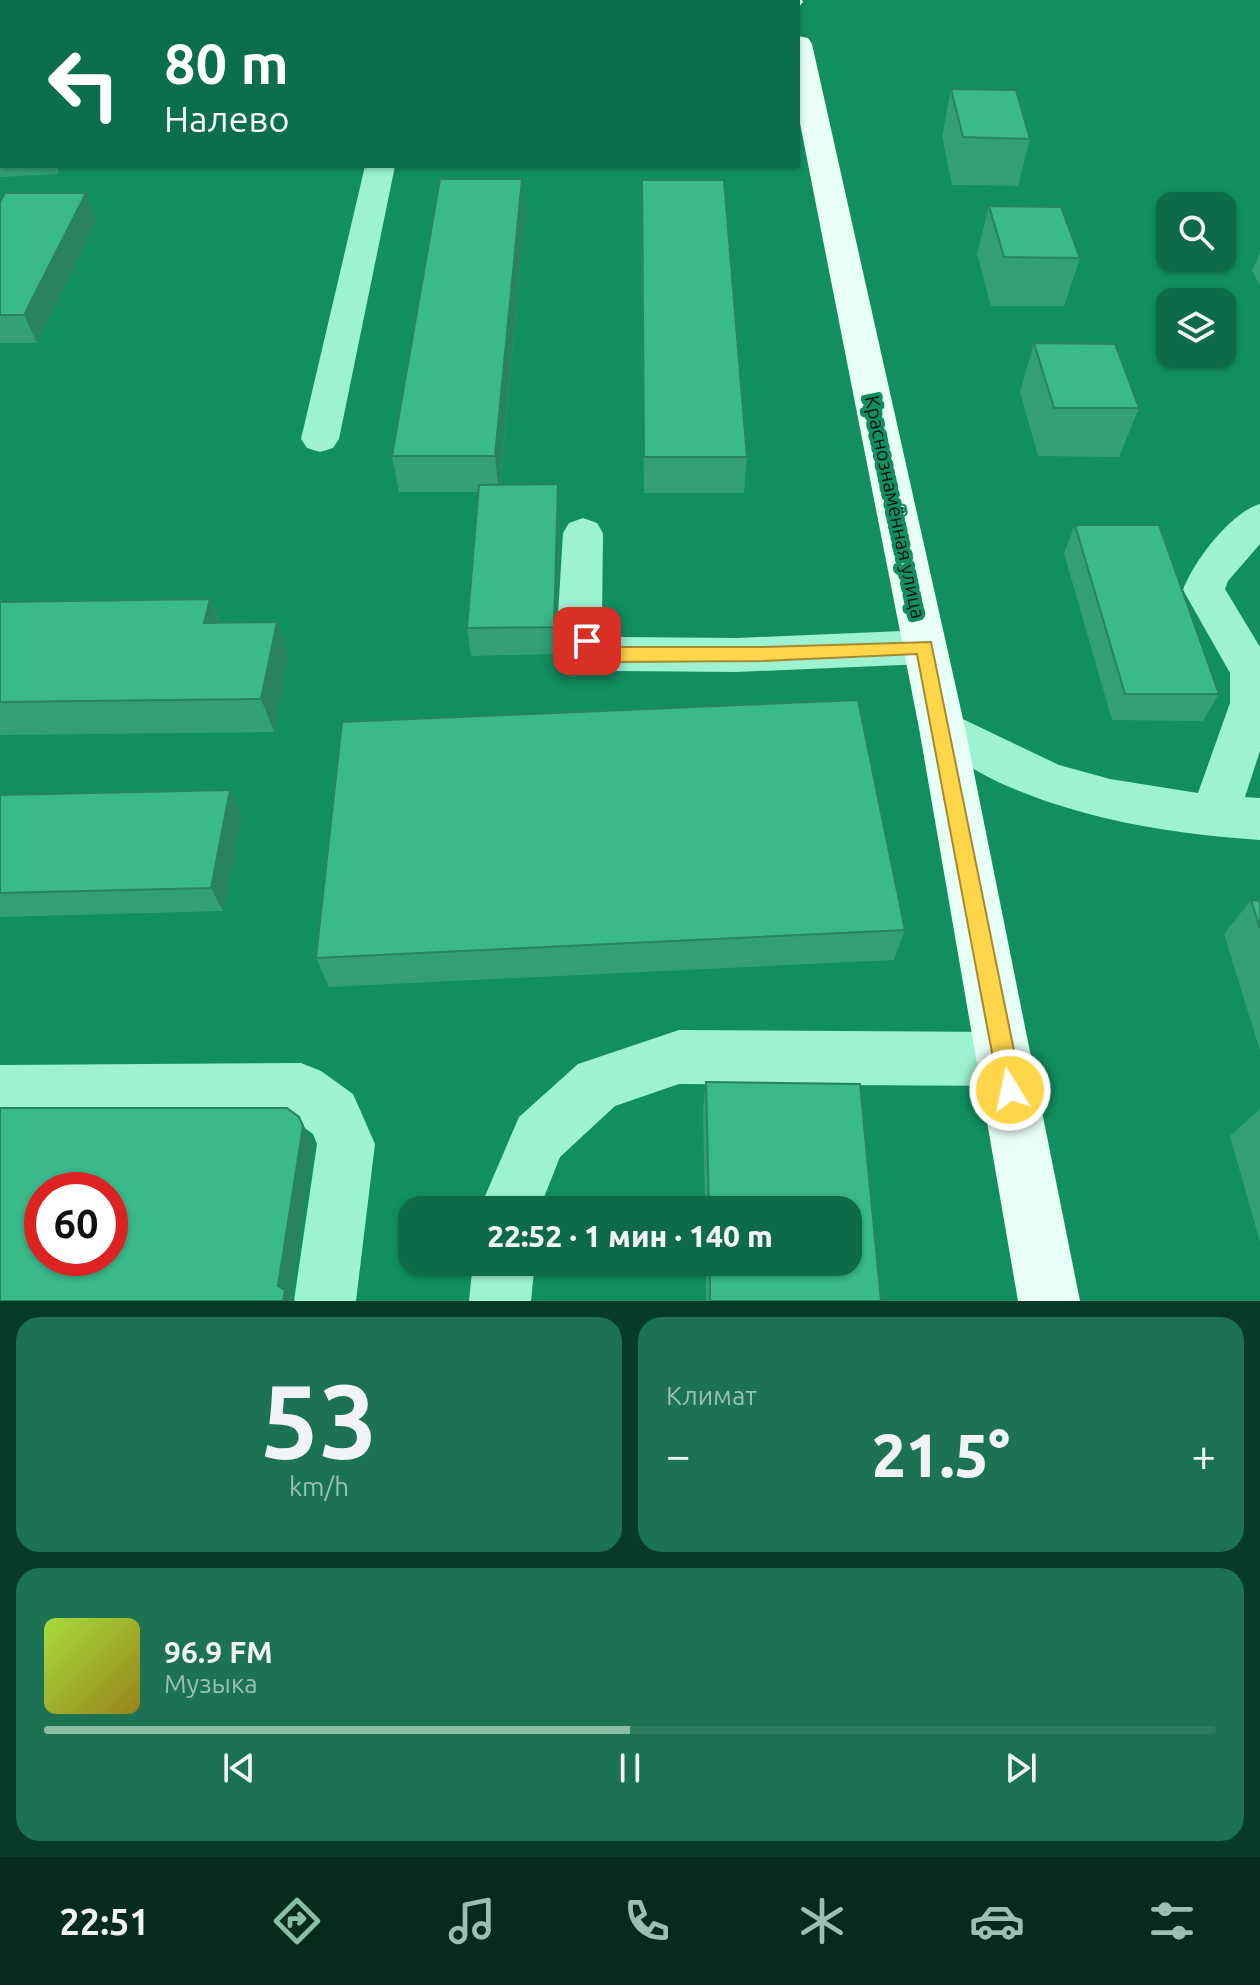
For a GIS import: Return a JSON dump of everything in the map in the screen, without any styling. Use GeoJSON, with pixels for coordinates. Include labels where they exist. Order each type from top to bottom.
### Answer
{"type":"FeatureCollection","features":[{"type":"Feature","properties":{"kind":"main road","name":"Краснознамённая улица"},"geometry":{"type":"LineString","coordinates":[[800,65],[804,108],[942,728],[1049,1301]]}},
{"type":"Feature","properties":{"kind":"street"},"geometry":{"type":"LineString","coordinates":[[320,439],[380,168]]}},
{"type":"Feature","properties":{"kind":"street"},"geometry":{"type":"LineString","coordinates":[[942,728],[1024,772],[1112,801],[1237,818],[1253,703],[1252,672],[1204,590],[1209,575],[1260,518]]}},
{"type":"Feature","properties":{"kind":"street"},"geometry":{"type":"LineString","coordinates":[[583,533],[580,615],[587,641],[617,654],[737,655],[925,647]]}},
{"type":"Feature","properties":{"kind":"street"},"geometry":{"type":"LineString","coordinates":[[515,1196],[539,1137],[598,1084],[679,1057],[1005,1059]]}},
{"type":"Feature","properties":{"kind":"street"},"geometry":{"type":"LineString","coordinates":[[0,1093],[301,1091],[333,1114],[346,1144],[325,1301]]}},
{"type":"Feature","properties":{"kind":"street"},"geometry":{"type":"LineString","coordinates":[[500,1301],[503,1276]]}},
{"type":"Feature","properties":{"kind":"building"},"geometry":{"type":"Polygon","coordinates":[[[951,89],[1016,90],[1030,139],[963,137],[951,89]]]}},
{"type":"Feature","properties":{"kind":"building"},"geometry":{"type":"Polygon","coordinates":[[[440,179],[522,179],[495,456],[392,456],[440,179]]]}},
{"type":"Feature","properties":{"kind":"building"},"geometry":{"type":"Polygon","coordinates":[[[642,180],[724,180],[747,457],[644,457],[642,180]]]}},
{"type":"Feature","properties":{"kind":"building"},"geometry":{"type":"Polygon","coordinates":[[[5,193],[86,193],[24,315],[0,315],[0,202],[5,193]]]}},
{"type":"Feature","properties":{"kind":"building"},"geometry":{"type":"Polygon","coordinates":[[[989,206],[1061,207],[1080,258],[1004,257],[989,206]]]}},
{"type":"Feature","properties":{"kind":"building"},"geometry":{"type":"Polygon","coordinates":[[[1034,343],[1115,344],[1139,408],[1054,408],[1034,343]]]}},
{"type":"Feature","properties":{"kind":"building"},"geometry":{"type":"Polygon","coordinates":[[[558,484],[554,627],[467,628],[479,485],[558,484]]]}},
{"type":"Feature","properties":{"kind":"building"},"geometry":{"type":"Polygon","coordinates":[[[1075,525],[1159,525],[1219,694],[1125,694],[1075,525]]]}},
{"type":"Feature","properties":{"kind":"building"},"geometry":{"type":"Polygon","coordinates":[[[210,599],[204,623],[277,622],[261,699],[0,702],[0,602],[210,599]]]}},
{"type":"Feature","properties":{"kind":"building"},"geometry":{"type":"Polygon","coordinates":[[[858,700],[905,930],[316,958],[342,722],[858,700]]]}},
{"type":"Feature","properties":{"kind":"building"},"geometry":{"type":"Polygon","coordinates":[[[230,790],[211,888],[0,893],[0,795],[230,790]]]}},
{"type":"Feature","properties":{"kind":"building"},"geometry":{"type":"Polygon","coordinates":[[[1251,900],[1260,901],[1260,928],[1251,900]]]}},
{"type":"Feature","properties":{"kind":"building"},"geometry":{"type":"Polygon","coordinates":[[[706,1082],[860,1084],[881,1301],[710,1301],[710,1276],[862,1276],[862,1196],[709,1196],[706,1082]]]}},
{"type":"Feature","properties":{"kind":"building"},"geometry":{"type":"Polygon","coordinates":[[[0,1108],[287,1108],[299,1117],[303,1126],[278,1286],[285,1290],[283,1301],[0,1301],[0,1108]]]}},
{"type":"Feature","properties":{"kind":"route"},"geometry":{"type":"LineString","coordinates":[[587,641],[617,654],[763,654],[925,647],[1010,1090]]}}]}
